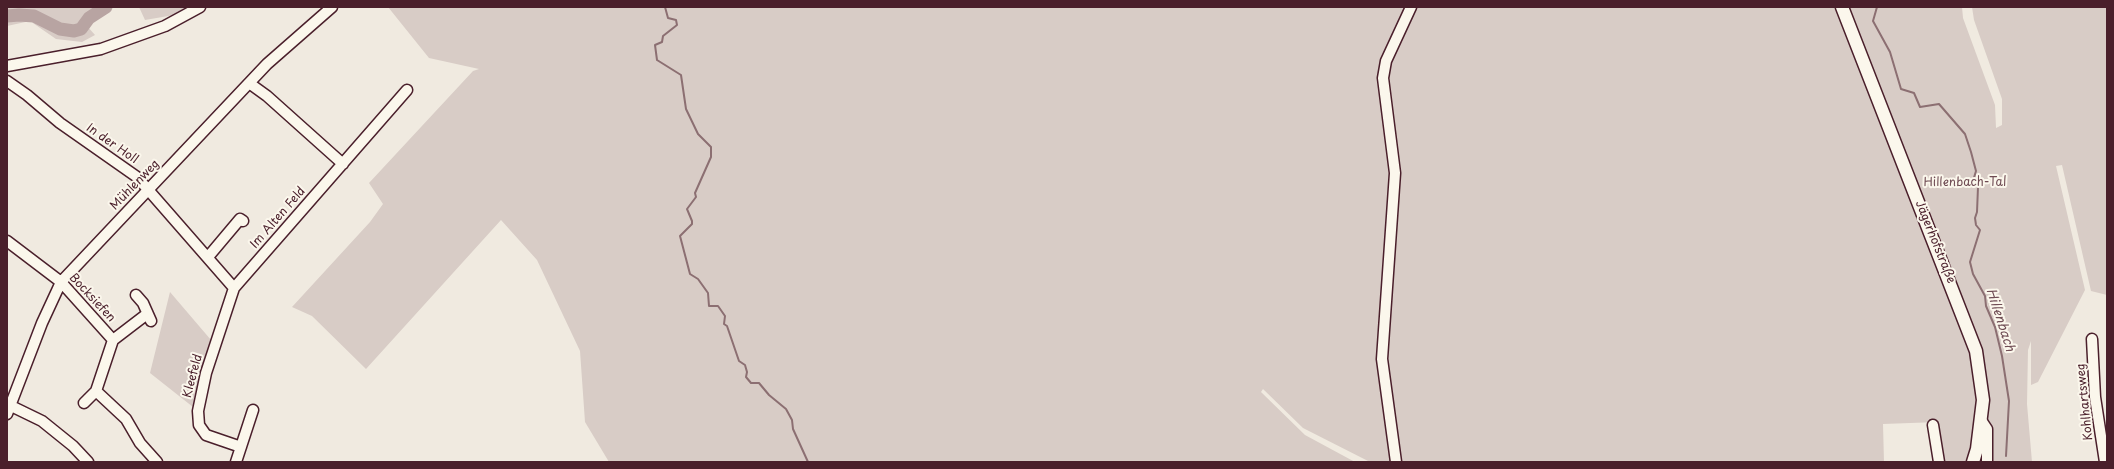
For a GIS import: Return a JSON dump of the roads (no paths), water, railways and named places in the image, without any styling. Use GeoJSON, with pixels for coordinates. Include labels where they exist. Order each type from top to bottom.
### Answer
{"type":"FeatureCollection","features":[{"type":"Feature","properties":{"kind":"main road","name":"Jägerhofstraße"},"geometry":{"type":"LineString","coordinates":[[1842,7],[1976,351],[1984,400],[1977,449],[1973,462]]}},
{"type":"Feature","properties":{"kind":"street"},"geometry":{"type":"LineString","coordinates":[[7,66],[101,48],[165,26],[200,7]]}},
{"type":"Feature","properties":{"kind":"street","name":"Mühlenweg"},"geometry":{"type":"LineString","coordinates":[[8,408],[42,323],[61,282],[267,64],[332,7]]}},
{"type":"Feature","properties":{"kind":"street"},"geometry":{"type":"LineString","coordinates":[[1396,462],[1382,359],[1395,173],[1383,78],[1386,61],[1411,7]]}},
{"type":"Feature","properties":{"kind":"street","name":"In der Holl"},"geometry":{"type":"LineString","coordinates":[[7,81],[27,95],[60,124],[137,177],[234,288]]}},
{"type":"Feature","properties":{"kind":"street"},"geometry":{"type":"LineString","coordinates":[[249,83],[267,96],[343,164]]}},
{"type":"Feature","properties":{"kind":"street","name":"Im Alten Feld"},"geometry":{"type":"LineString","coordinates":[[234,288],[407,90]]}},
{"type":"Feature","properties":{"kind":"street"},"geometry":{"type":"LineString","coordinates":[[208,257],[240,220],[243,221]]}},
{"type":"Feature","properties":{"kind":"street","name":"Bocksiefen"},"geometry":{"type":"LineString","coordinates":[[7,240],[61,282],[113,340],[96,392],[84,403]]}},
{"type":"Feature","properties":{"kind":"street","name":"Kleefeld"},"geometry":{"type":"LineString","coordinates":[[234,288],[206,373],[198,411],[199,426],[206,435],[241,447]]}},
{"type":"Feature","properties":{"kind":"street"},"geometry":{"type":"LineString","coordinates":[[113,340],[149,317],[136,295]]}},
{"type":"Feature","properties":{"kind":"street","name":"Kohlhartsweg"},"geometry":{"type":"LineString","coordinates":[[2092,339],[2094,397],[2105,462]]}},
{"type":"Feature","properties":{"kind":"street"},"geometry":{"type":"LineString","coordinates":[[96,392],[126,419],[140,443],[157,462]]}},
{"type":"Feature","properties":{"kind":"street"},"geometry":{"type":"LineString","coordinates":[[8,408],[42,422],[73,446],[88,462]]}},
{"type":"Feature","properties":{"kind":"street"},"geometry":{"type":"LineString","coordinates":[[236,462],[253,410]]}},
{"type":"Feature","properties":{"kind":"street"},"geometry":{"type":"LineString","coordinates":[[1981,420],[1987,429],[1987,462]]}},
{"type":"Feature","properties":{"kind":"street"},"geometry":{"type":"LineString","coordinates":[[1933,425],[1939,462]]}},
{"type":"Feature","properties":{"kind":"waterway"},"geometry":{"type":"LineString","coordinates":[[7,16],[34,16],[60,29],[74,31],[81,29],[89,18],[106,7]]}},
{"type":"Feature","properties":{"kind":"waterway"},"geometry":{"type":"LineString","coordinates":[[665,7],[668,18],[676,20],[677,25],[663,36],[662,42],[655,45],[657,60],[681,75],[686,109],[698,134],[711,147],[711,157],[695,193],[696,197],[687,209],[692,224],[680,236],[690,274],[698,279],[708,293],[709,306],[718,306],[725,316],[724,324],[727,326],[739,361],[745,365],[747,372],[746,377],[751,383],[759,383],[769,395],[786,409],[792,420],[793,429],[808,462]]}},
{"type":"Feature","properties":{"kind":"waterway","name":"Hillenbach"},"geometry":{"type":"LineString","coordinates":[[1877,7],[1873,21],[1890,52],[1901,89],[1914,93],[1920,107],[1939,104],[1965,134],[1971,152],[1976,171],[1973,181],[1978,187],[1977,212],[1975,218],[1976,225],[1980,230],[1970,262],[1973,274],[1985,296],[1986,306],[1995,327],[2002,356],[2009,401],[2006,456]]}},
{"type":"Feature","properties":{"kind":"park label","name":"Hillenbach-Tal"},"geometry":{"type":"Point","coordinates":[1965,183]}}]}
